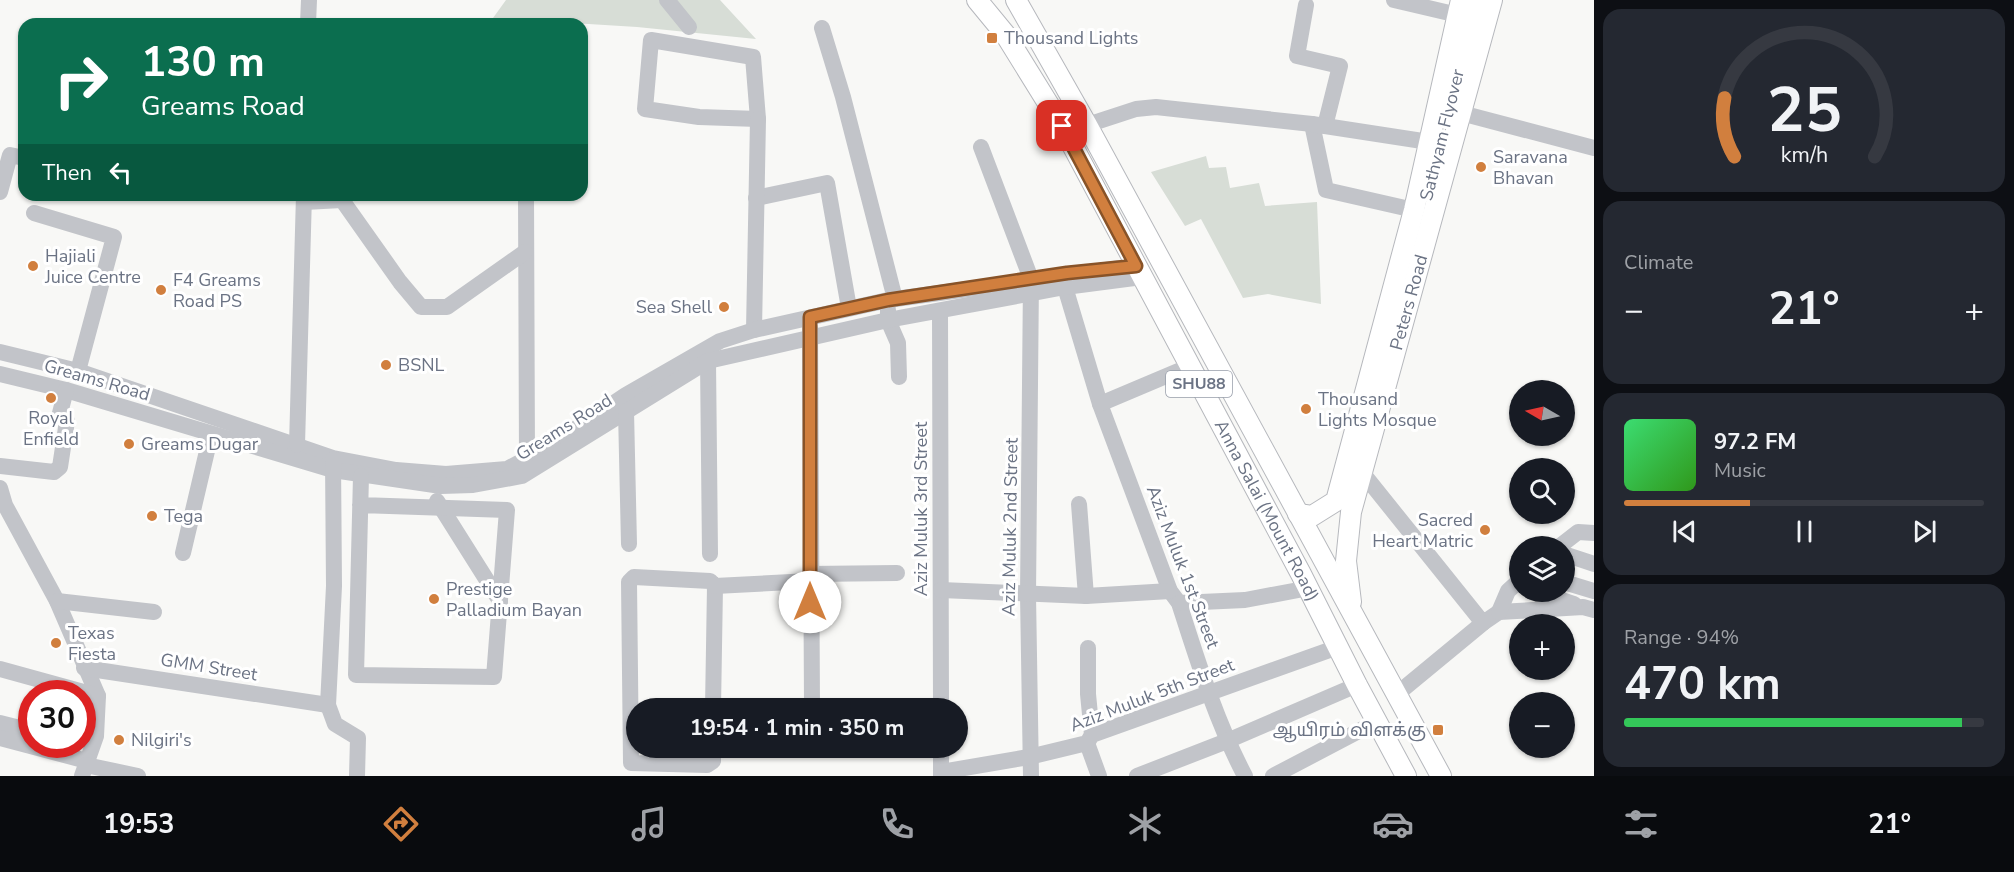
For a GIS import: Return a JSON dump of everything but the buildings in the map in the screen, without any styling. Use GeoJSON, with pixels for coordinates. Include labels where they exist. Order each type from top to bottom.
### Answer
{"type":"FeatureCollection","features":[{"type":"Feature","properties":{"kind":"main road","name":"Anna Salai (Mount Road)"},"geometry":{"type":"LineString","coordinates":[[977,0],[1005,34],[1062,126],[1309,588],[1356,685],[1406,776]]}},
{"type":"Feature","properties":{"kind":"main road","name":"Anna Salai (Mount Road)"},"geometry":{"type":"LineString","coordinates":[[1016,0],[1087,125],[1441,776]]}},
{"type":"Feature","properties":{"kind":"main road"},"geometry":{"type":"LineString","coordinates":[[1029,0],[1032,25]]}},
{"type":"Feature","properties":{"kind":"main road","name":"Sathyam Flyover"},"geometry":{"type":"LineString","coordinates":[[1407,274],[1476,0]]}},
{"type":"Feature","properties":{"kind":"main road","name":"Peters Road"},"geometry":{"type":"LineString","coordinates":[[1299,514],[1312,516],[1336,501],[1373,396],[1407,274],[1461,113],[1492,0]]}},
{"type":"Feature","properties":{"kind":"main road","name":"Peters Road"},"geometry":{"type":"LineString","coordinates":[[1407,274],[1414,210],[1459,7]]}},
{"type":"Feature","properties":{"kind":"main road","name":"Peters Road"},"geometry":{"type":"LineString","coordinates":[[1352,609],[1346,561],[1351,512],[1361,471],[1373,396]]}},
{"type":"Feature","properties":{"kind":"street"},"geometry":{"type":"LineString","coordinates":[[308,18],[309,0]]}},
{"type":"Feature","properties":{"kind":"street"},"geometry":{"type":"LineString","coordinates":[[667,0],[689,27]]}},
{"type":"Feature","properties":{"kind":"street"},"geometry":{"type":"LineString","coordinates":[[1394,0],[1459,7]]}},
{"type":"Feature","properties":{"kind":"street"},"geometry":{"type":"LineString","coordinates":[[1306,5],[1297,56],[1340,66],[1318,125],[1326,190],[1414,210]]}},
{"type":"Feature","properties":{"kind":"street"},"geometry":{"type":"LineString","coordinates":[[822,27],[843,97],[892,299],[888,320],[898,343],[899,377]]}},
{"type":"Feature","properties":{"kind":"street"},"geometry":{"type":"LineString","coordinates":[[754,330],[758,119],[753,57],[651,40],[645,109],[699,117],[758,119]]}},
{"type":"Feature","properties":{"kind":"street"},"geometry":{"type":"LineString","coordinates":[[1087,125],[1136,109],[1156,107],[1318,125],[1429,142]]}},
{"type":"Feature","properties":{"kind":"street"},"geometry":{"type":"LineString","coordinates":[[1461,113],[1594,148]]}},
{"type":"Feature","properties":{"kind":"street"},"geometry":{"type":"LineString","coordinates":[[981,147],[1030,286]]}},
{"type":"Feature","properties":{"kind":"street"},"geometry":{"type":"LineString","coordinates":[[0,192],[10,155],[18,157]]}},
{"type":"Feature","properties":{"kind":"street"},"geometry":{"type":"LineString","coordinates":[[756,198],[827,183],[849,308]]}},
{"type":"Feature","properties":{"kind":"street"},"geometry":{"type":"LineString","coordinates":[[297,445],[304,201]]}},
{"type":"Feature","properties":{"kind":"street"},"geometry":{"type":"LineString","coordinates":[[343,201],[400,282],[421,307],[447,307],[525,252]]}},
{"type":"Feature","properties":{"kind":"street"},"geometry":{"type":"LineString","coordinates":[[526,201],[526,458]]}},
{"type":"Feature","properties":{"kind":"street"},"geometry":{"type":"LineString","coordinates":[[34,213],[114,237],[78,371]]}},
{"type":"Feature","properties":{"kind":"street","name":"Greams Road"},"geometry":{"type":"LineString","coordinates":[[0,374],[66,390],[212,434],[333,464],[446,474],[507,469],[550,446],[626,395],[720,341],[754,330],[892,299],[1030,286],[1139,271]]}},
{"type":"Feature","properties":{"kind":"street","name":"Greams Road"},"geometry":{"type":"LineString","coordinates":[[0,352],[78,371],[297,445],[361,476],[429,484],[473,486],[522,476],[708,361],[888,320],[940,311],[1030,286],[1065,287],[1139,271]]}},
{"type":"Feature","properties":{"kind":"street","name":"Aziz Muluk 2nd Street"},"geometry":{"type":"LineString","coordinates":[[1030,286],[1028,595],[1031,776]]}},
{"type":"Feature","properties":{"kind":"street","name":"Aziz Muluk 1st Street"},"geometry":{"type":"LineString","coordinates":[[1065,287],[1100,404],[1175,597],[1208,694],[1227,741],[1245,776]]}},
{"type":"Feature","properties":{"kind":"street","name":"Aziz Muluk 3rd Street"},"geometry":{"type":"LineString","coordinates":[[940,311],[941,698]]}},
{"type":"Feature","properties":{"kind":"street"},"geometry":{"type":"LineString","coordinates":[[810,317],[812,698]]}},
{"type":"Feature","properties":{"kind":"street"},"geometry":{"type":"LineString","coordinates":[[708,361],[710,554]]}},
{"type":"Feature","properties":{"kind":"street"},"geometry":{"type":"LineString","coordinates":[[1100,404],[1190,366]]}},
{"type":"Feature","properties":{"kind":"street"},"geometry":{"type":"LineString","coordinates":[[0,466],[54,472],[60,467],[67,421],[60,413],[66,390]]}},
{"type":"Feature","properties":{"kind":"street"},"geometry":{"type":"LineString","coordinates":[[626,411],[629,544]]}},
{"type":"Feature","properties":{"kind":"street"},"geometry":{"type":"LineString","coordinates":[[183,553],[212,434]]}},
{"type":"Feature","properties":{"kind":"street"},"geometry":{"type":"LineString","coordinates":[[333,464],[334,585],[328,705],[335,724],[358,738],[357,776]]}},
{"type":"Feature","properties":{"kind":"street"},"geometry":{"type":"LineString","coordinates":[[1361,471],[1483,623]]}},
{"type":"Feature","properties":{"kind":"street"},"geometry":{"type":"LineString","coordinates":[[360,505],[507,510],[494,677],[356,675],[360,505],[361,476]]}},
{"type":"Feature","properties":{"kind":"street"},"geometry":{"type":"LineString","coordinates":[[429,484],[441,508],[500,602]]}},
{"type":"Feature","properties":{"kind":"street"},"geometry":{"type":"LineString","coordinates":[[0,488],[2,504],[57,601],[98,696],[96,736],[86,759]]}},
{"type":"Feature","properties":{"kind":"street"},"geometry":{"type":"LineString","coordinates":[[1079,504],[1086,596]]}},
{"type":"Feature","properties":{"kind":"street"},"geometry":{"type":"LineString","coordinates":[[1573,536],[1578,532],[1594,534]]}},
{"type":"Feature","properties":{"kind":"street"},"geometry":{"type":"LineString","coordinates":[[1575,558],[1594,564]]}},
{"type":"Feature","properties":{"kind":"street"},"geometry":{"type":"LineString","coordinates":[[715,586],[897,573]]}},
{"type":"Feature","properties":{"kind":"street"},"geometry":{"type":"LineString","coordinates":[[630,698],[628,586],[630,579],[634,577],[710,581],[715,586],[713,698]]}},
{"type":"Feature","properties":{"kind":"street"},"geometry":{"type":"LineString","coordinates":[[1575,585],[1594,591]]}},
{"type":"Feature","properties":{"kind":"street"},"geometry":{"type":"LineString","coordinates":[[940,590],[1028,595],[1245,600],[1309,588]]}},
{"type":"Feature","properties":{"kind":"street"},"geometry":{"type":"LineString","coordinates":[[1397,694],[1499,612],[1509,590]]}},
{"type":"Feature","properties":{"kind":"street"},"geometry":{"type":"LineString","coordinates":[[57,601],[154,612]]}},
{"type":"Feature","properties":{"kind":"street"},"geometry":{"type":"LineString","coordinates":[[1568,602],[1589,609]]}},
{"type":"Feature","properties":{"kind":"street"},"geometry":{"type":"LineString","coordinates":[[1499,612],[1589,609]]}},
{"type":"Feature","properties":{"kind":"street","name":"Aziz Muluk 5th Street"},"geometry":{"type":"LineString","coordinates":[[942,774],[1029,757],[1089,739],[1338,647]]}},
{"type":"Feature","properties":{"kind":"street"},"geometry":{"type":"LineString","coordinates":[[1088,648],[1089,739],[1099,776]]}},
{"type":"Feature","properties":{"kind":"street","name":"GMM Street"},"geometry":{"type":"LineString","coordinates":[[84,668],[328,705]]}},
{"type":"Feature","properties":{"kind":"street"},"geometry":{"type":"LineString","coordinates":[[0,669],[98,696]]}},
{"type":"Feature","properties":{"kind":"street"},"geometry":{"type":"LineString","coordinates":[[1137,776],[1227,741],[1356,685]]}},
{"type":"Feature","properties":{"kind":"street"},"geometry":{"type":"LineString","coordinates":[[1273,776],[1376,722]]}},
{"type":"Feature","properties":{"kind":"street"},"geometry":{"type":"LineString","coordinates":[[0,723],[18,728]]}},
{"type":"Feature","properties":{"kind":"street"},"geometry":{"type":"LineString","coordinates":[[0,738],[86,759],[138,776]]}},
{"type":"Feature","properties":{"kind":"street"},"geometry":{"type":"LineString","coordinates":[[631,758],[631,763],[707,765],[713,761],[713,758]]}},
{"type":"Feature","properties":{"kind":"street"},"geometry":{"type":"LineString","coordinates":[[941,758],[942,774]]}},
{"type":"Feature","properties":{"kind":"shaded area"},"geometry":{"type":"Polygon","coordinates":[[[506,0],[720,0],[756,39],[588,24],[588,18],[493,18],[506,0]]]}},
{"type":"Feature","properties":{"kind":"shaded area"},"geometry":{"type":"Polygon","coordinates":[[[1206,156],[1209,168],[1226,167],[1230,188],[1259,183],[1265,206],[1317,202],[1321,304],[1268,294],[1243,298],[1201,219],[1185,226],[1151,172],[1206,156]]]}},
{"type":"Feature","properties":{"kind":"place","name":"Thousand Lights"},"geometry":{"type":"Point","coordinates":[992,38]}},
{"type":"Feature","properties":{"kind":"place","name":"Saravana Bhavan"},"geometry":{"type":"Point","coordinates":[1481,167]}},
{"type":"Feature","properties":{"kind":"place","name":"Hajiali Juice Centre"},"geometry":{"type":"Point","coordinates":[33,266]}},
{"type":"Feature","properties":{"kind":"place","name":"F4 Greams Road PS"},"geometry":{"type":"Point","coordinates":[161,290]}},
{"type":"Feature","properties":{"kind":"place","name":"Sea Shell"},"geometry":{"type":"Point","coordinates":[724,307]}},
{"type":"Feature","properties":{"kind":"place","name":"BSNL"},"geometry":{"type":"Point","coordinates":[386,365]}},
{"type":"Feature","properties":{"kind":"place","name":"Royal Enfield"},"geometry":{"type":"Point","coordinates":[51,398]}},
{"type":"Feature","properties":{"kind":"place","name":"Thousand Lights Mosque"},"geometry":{"type":"Point","coordinates":[1306,409]}},
{"type":"Feature","properties":{"kind":"place","name":"Greams Dugar"},"geometry":{"type":"Point","coordinates":[129,444]}},
{"type":"Feature","properties":{"kind":"place","name":"Tega"},"geometry":{"type":"Point","coordinates":[152,516]}},
{"type":"Feature","properties":{"kind":"place","name":"Sacred Heart Matric"},"geometry":{"type":"Point","coordinates":[1485,530]}},
{"type":"Feature","properties":{"kind":"place","name":"Prestige Palladium Bayan"},"geometry":{"type":"Point","coordinates":[434,599]}},
{"type":"Feature","properties":{"kind":"place","name":"Texas Fiesta"},"geometry":{"type":"Point","coordinates":[56,643]}},
{"type":"Feature","properties":{"kind":"place","name":"ஆயிரம் விளக்கு"},"geometry":{"type":"Point","coordinates":[1438,730]}},
{"type":"Feature","properties":{"kind":"place","name":"Nilgiri's"},"geometry":{"type":"Point","coordinates":[119,740]}},
{"type":"Feature","properties":{"kind":"route"},"geometry":{"type":"LineString","coordinates":[[810,602],[810,317],[888,300],[1067,273],[1136,266],[1062,126]]}}]}
